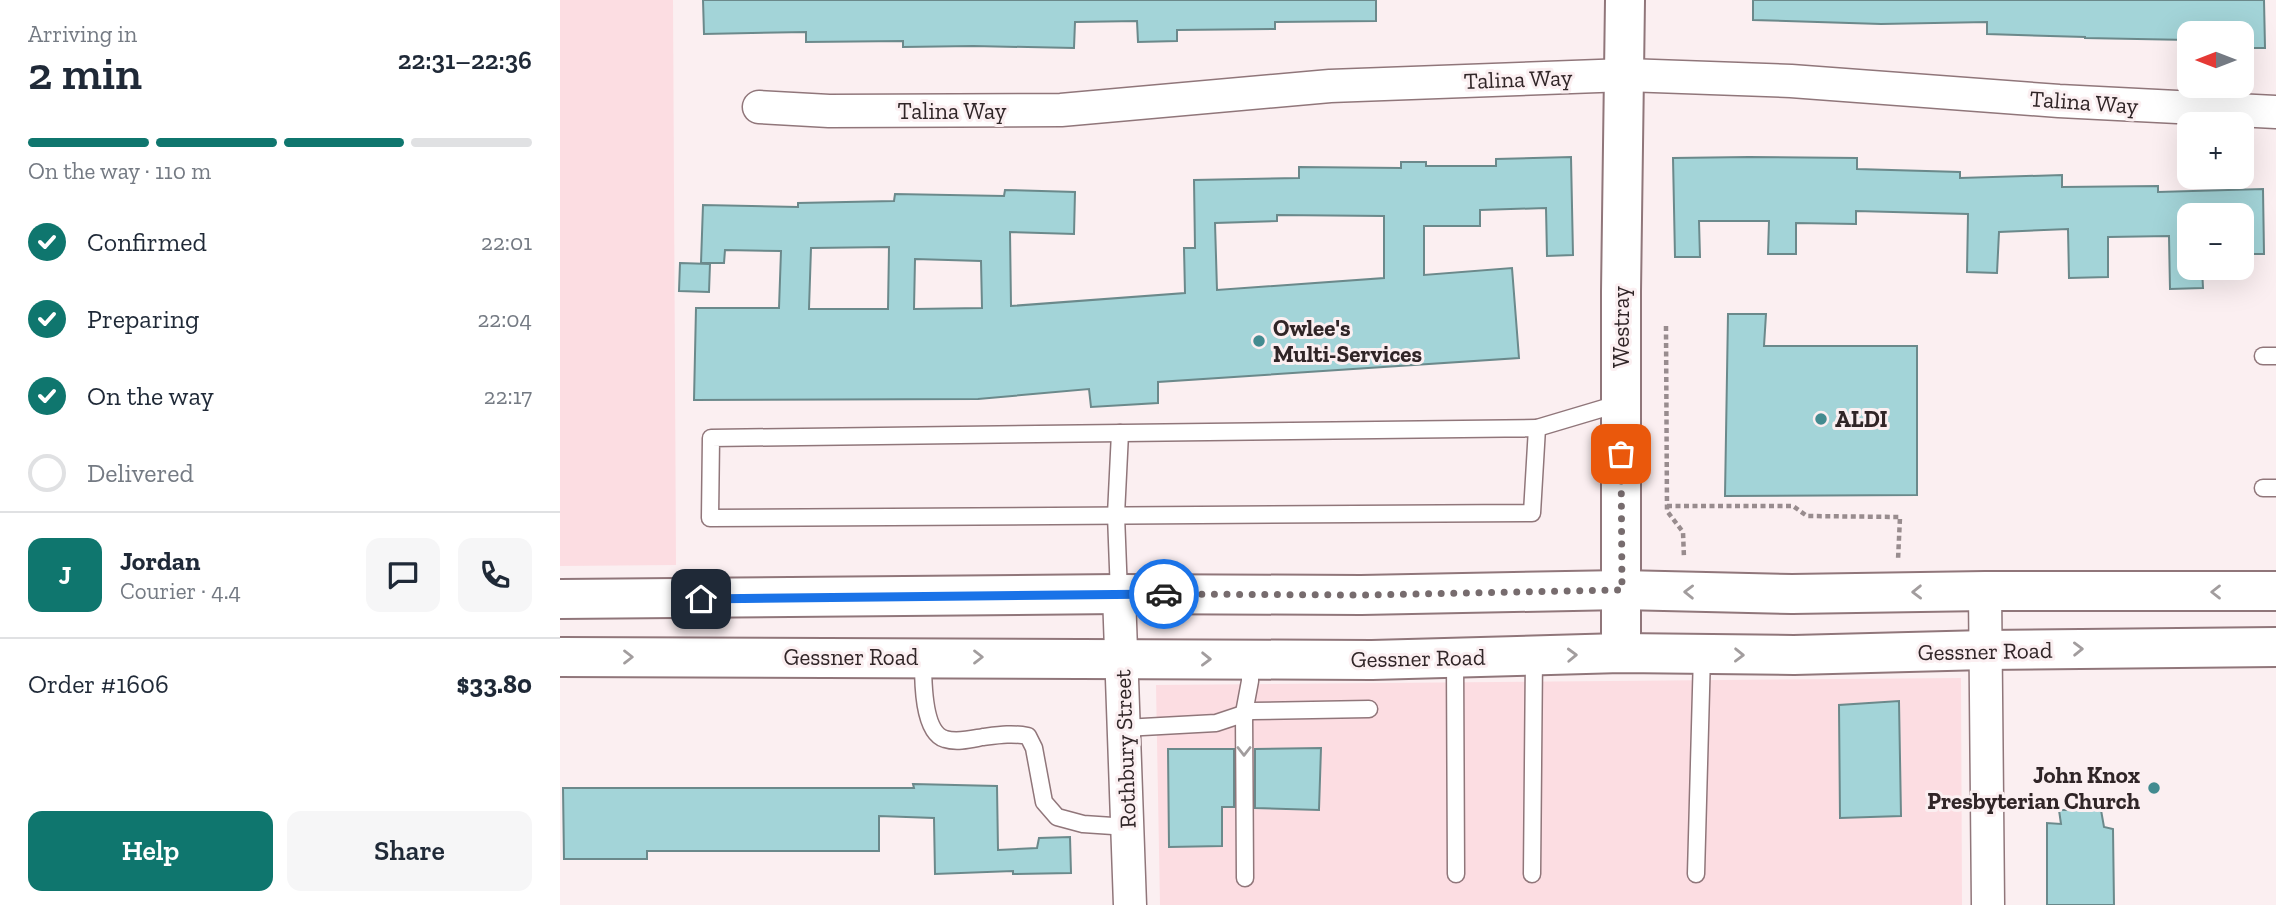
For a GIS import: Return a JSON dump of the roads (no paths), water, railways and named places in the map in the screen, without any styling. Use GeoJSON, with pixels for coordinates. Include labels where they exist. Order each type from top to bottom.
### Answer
{"type":"FeatureCollection","features":[{"type":"Feature","properties":{"kind":"main road","name":"Westray"},"geometry":{"type":"LineString","coordinates":[[1622,653],[1621,402],[1625,0]]}},
{"type":"Feature","properties":{"kind":"main road"},"geometry":{"type":"LineString","coordinates":[[560,599],[1119,594],[1361,595],[1622,590],[1792,594],[1985,591],[2276,592]]}},
{"type":"Feature","properties":{"kind":"main road","name":"Gessner Road"},"geometry":{"type":"LineString","coordinates":[[560,657],[1455,658],[1622,653],[1794,655],[2276,647]]}},
{"type":"Feature","properties":{"kind":"street","name":"Talina Way"},"geometry":{"type":"LineString","coordinates":[[759,107],[829,111],[1061,110],[1330,86],[1626,75],[1791,81],[2059,101],[2276,113]]}},
{"type":"Feature","properties":{"kind":"street"},"geometry":{"type":"LineString","coordinates":[[1985,591],[1988,905]]}},
{"type":"Feature","properties":{"kind":"street","name":"Rothbury Street"},"geometry":{"type":"LineString","coordinates":[[1119,594],[1130,905]]}},
{"type":"Feature","properties":{"kind":"lane"},"geometry":{"type":"LineString","coordinates":[[1537,428],[1532,513],[710,518],[711,438],[1537,428],[1621,402]]}},
{"type":"Feature","properties":{"kind":"lane"},"geometry":{"type":"LineString","coordinates":[[1119,594],[1116,515],[1120,433]]}},
{"type":"Feature","properties":{"kind":"lane"},"geometry":{"type":"LineString","coordinates":[[1696,874],[1702,654]]}},
{"type":"Feature","properties":{"kind":"lane"},"geometry":{"type":"LineString","coordinates":[[1532,874],[1534,656]]}},
{"type":"Feature","properties":{"kind":"lane"},"geometry":{"type":"LineString","coordinates":[[923,657],[924,692],[929,719],[935,733],[942,739],[954,741],[1013,734],[1028,736],[1034,748],[1044,802],[1057,817],[1083,824],[1128,827]]}},
{"type":"Feature","properties":{"kind":"lane"},"geometry":{"type":"LineString","coordinates":[[1455,658],[1456,874]]}},
{"type":"Feature","properties":{"kind":"lane"},"geometry":{"type":"LineString","coordinates":[[1245,878],[1244,713],[1250,681],[1250,659]]}},
{"type":"Feature","properties":{"kind":"lane"},"geometry":{"type":"LineString","coordinates":[[1124,728],[1216,723],[1252,711],[1369,709]]}},
{"type":"Feature","properties":{"kind":"place","name":"Owlee's Multi-Services"},"geometry":{"type":"Point","coordinates":[1259,341]}},
{"type":"Feature","properties":{"kind":"place","name":"ALDI"},"geometry":{"type":"Point","coordinates":[1821,419]}},
{"type":"Feature","properties":{"kind":"place","name":"John Knox Presbyterian Church"},"geometry":{"type":"Point","coordinates":[2154,788]}}]}
